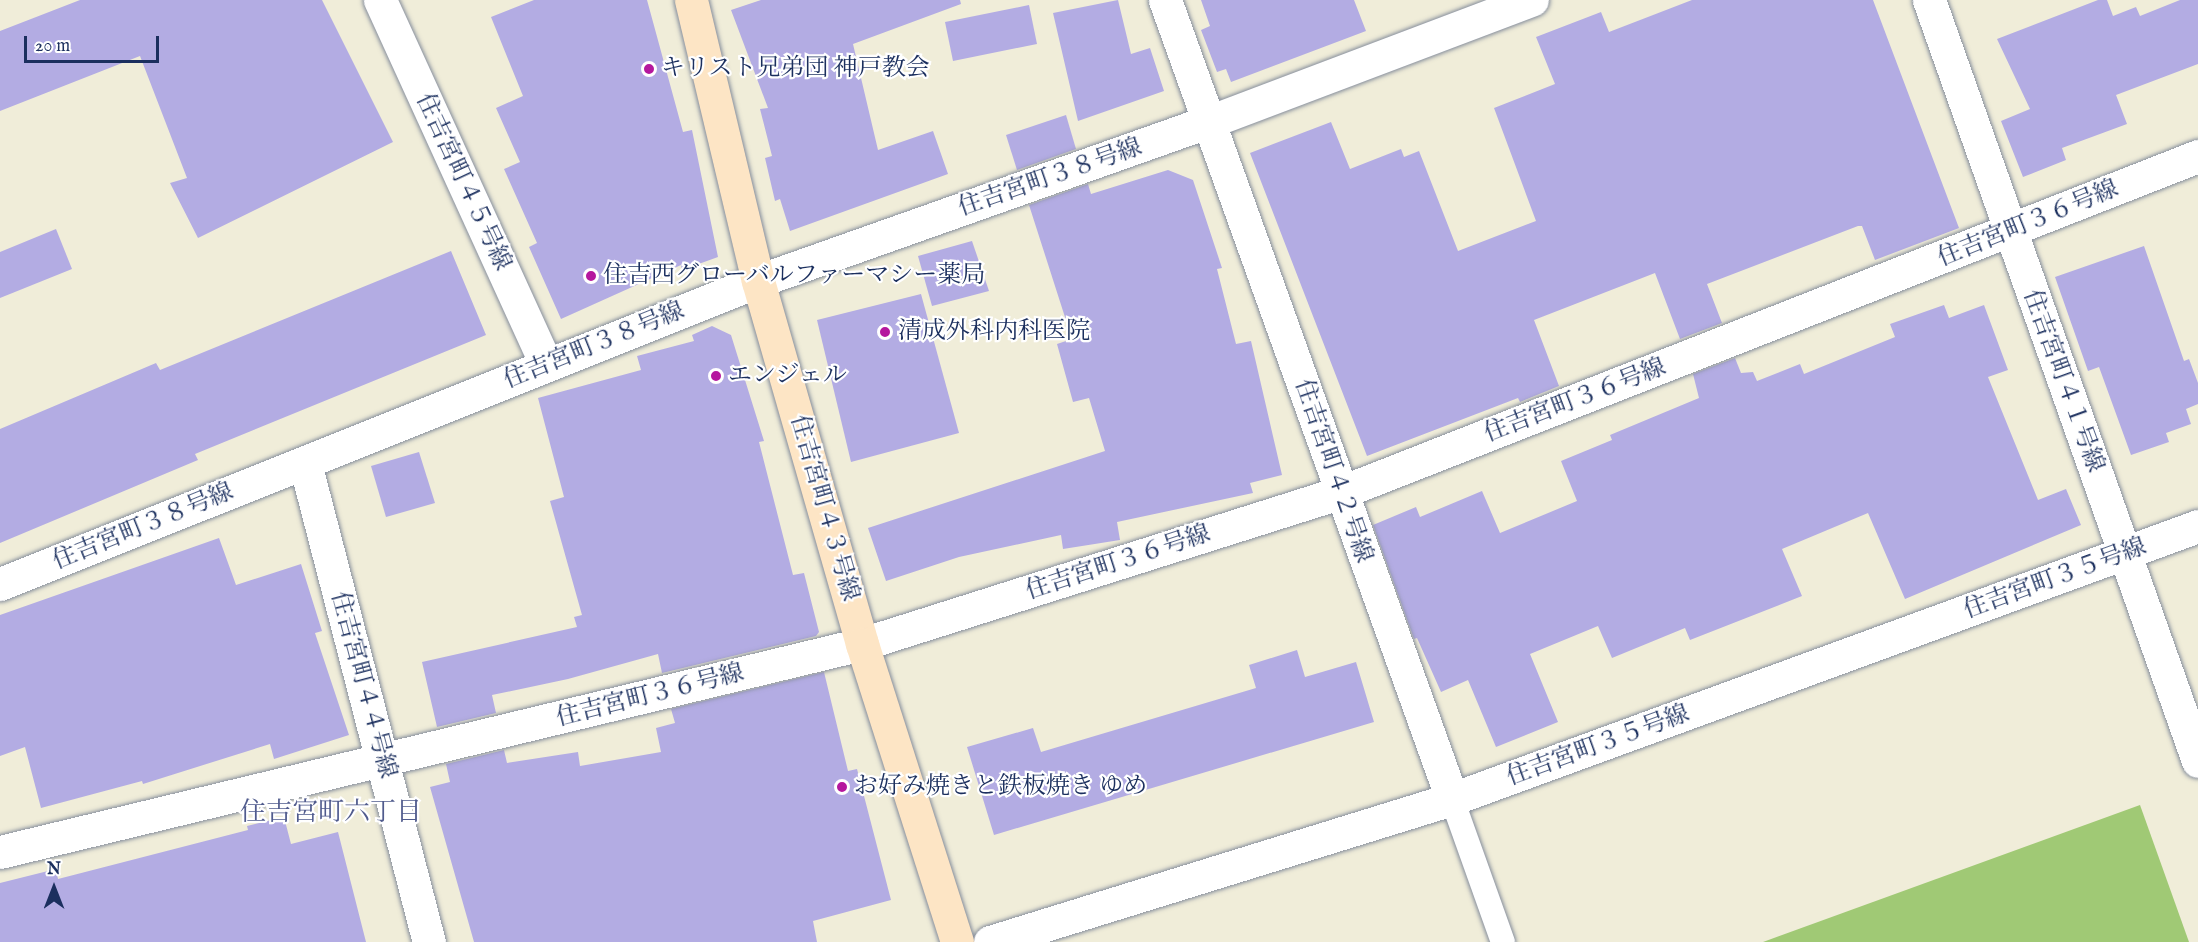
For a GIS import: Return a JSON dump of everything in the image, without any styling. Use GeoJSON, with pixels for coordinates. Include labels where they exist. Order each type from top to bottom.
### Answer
{"type":"FeatureCollection","features":[{"type":"Feature","properties":{"kind":"street","name":"住吉宮町４５号線"},"geometry":{"type":"LineString","coordinates":[[380,0],[546,364]]}},
{"type":"Feature","properties":{"kind":"street","name":"住吉宮町４３号線"},"geometry":{"type":"LineString","coordinates":[[691,0],[758,281],[862,645],[957,942]]}},
{"type":"Feature","properties":{"kind":"street","name":"住吉宮町４２号線"},"geometry":{"type":"LineString","coordinates":[[1165,0],[1212,121],[1339,493],[1452,799]]}},
{"type":"Feature","properties":{"kind":"street","name":"住吉宮町３８号線"},"geometry":{"type":"LineString","coordinates":[[0,584],[758,281],[1212,121],[1532,0]]}},
{"type":"Feature","properties":{"kind":"street","name":"住吉宮町４１号線"},"geometry":{"type":"LineString","coordinates":[[1929,0],[2198,761]]}},
{"type":"Feature","properties":{"kind":"street","name":"住吉宮町３６号線"},"geometry":{"type":"LineString","coordinates":[[0,852],[862,645],[1339,493],[2198,156]]}},
{"type":"Feature","properties":{"kind":"street","name":"住吉宮町４４号線"},"geometry":{"type":"LineString","coordinates":[[305,463],[429,942]]}},
{"type":"Feature","properties":{"kind":"street","name":"住吉宮町３５号線"},"geometry":{"type":"LineString","coordinates":[[990,942],[1452,799],[2198,526]]}},
{"type":"Feature","properties":{"kind":"lane","name":"住吉宮町４２号線"},"geometry":{"type":"LineString","coordinates":[[1452,799],[1503,942]]}},
{"type":"Feature","properties":{"kind":"green space"},"geometry":{"type":"Polygon","coordinates":[[[2140,805],[2189,942],[1763,942],[2140,805]]]}},
{"type":"Feature","properties":{"kind":"building"},"geometry":{"type":"Polygon","coordinates":[[[80,0],[322,0],[393,142],[198,238],[170,183],[187,178],[140,56],[0,111],[0,31],[80,0]]]}},
{"type":"Feature","properties":{"kind":"building"},"geometry":{"type":"Polygon","coordinates":[[[534,0],[647,0],[683,132],[692,130],[718,257],[682,270],[681,265],[561,319],[529,247],[537,243],[504,169],[520,162],[496,108],[523,96],[491,17],[534,0]]]}},
{"type":"Feature","properties":{"kind":"building"},"geometry":{"type":"Polygon","coordinates":[[[761,0],[960,0],[961,4],[853,44],[878,150],[933,131],[948,174],[790,231],[780,199],[775,201],[765,158],[772,156],[760,109],[768,108],[731,10],[761,0]]]}},
{"type":"Feature","properties":{"kind":"building"},"geometry":{"type":"Polygon","coordinates":[[[1118,0],[1131,54],[1150,48],[1164,91],[1078,121],[1053,13],[1118,0]]]}},
{"type":"Feature","properties":{"kind":"building"},"geometry":{"type":"Polygon","coordinates":[[[1201,0],[1354,0],[1366,31],[1231,82],[1226,69],[1217,72],[1201,30],[1210,26],[1201,0]]]}},
{"type":"Feature","properties":{"kind":"building"},"geometry":{"type":"Polygon","coordinates":[[[1692,0],[1873,0],[1959,228],[1875,260],[1862,226],[1858,226],[1707,284],[1722,323],[1680,339],[1655,273],[1534,320],[1559,386],[1520,402],[1518,398],[1367,456],[1250,153],[1331,122],[1350,169],[1401,149],[1404,157],[1419,151],[1458,251],[1536,221],[1494,108],[1555,84],[1536,37],[1601,12],[1609,32],[1692,0]]]}},
{"type":"Feature","properties":{"kind":"building"},"geometry":{"type":"Polygon","coordinates":[[[2098,0],[2107,0],[2113,16],[2136,7],[2140,16],[2180,0],[2198,0],[2198,64],[2116,95],[2127,124],[2062,148],[2066,160],[2023,177],[2001,121],[2030,109],[1997,39],[2098,0]]]}},
{"type":"Feature","properties":{"kind":"building"},"geometry":{"type":"Polygon","coordinates":[[[1029,5],[1037,44],[953,61],[945,22],[1029,5]]]}},
{"type":"Feature","properties":{"kind":"building"},"geometry":{"type":"Polygon","coordinates":[[[1066,115],[1076,149],[1017,170],[1006,135],[1066,115]]]}},
{"type":"Feature","properties":{"kind":"building"},"geometry":{"type":"Polygon","coordinates":[[[1168,170],[1193,180],[1222,268],[1217,269],[1236,344],[1251,341],[1282,475],[1250,483],[1253,493],[1117,522],[1120,540],[1063,549],[1061,535],[959,557],[886,581],[868,528],[1105,451],[1089,398],[1073,402],[1057,344],[1072,339],[1029,205],[1088,184],[1091,194],[1168,170]]]}},
{"type":"Feature","properties":{"kind":"building"},"geometry":{"type":"Polygon","coordinates":[[[56,229],[72,269],[0,298],[0,252],[56,229]]]}},
{"type":"Feature","properties":{"kind":"building"},"geometry":{"type":"Polygon","coordinates":[[[972,241],[989,291],[932,306],[918,256],[972,241]]]}},
{"type":"Feature","properties":{"kind":"building"},"geometry":{"type":"Polygon","coordinates":[[[2144,246],[2184,361],[2189,359],[2198,383],[2198,404],[2186,409],[2191,424],[2166,433],[2169,442],[2131,455],[2099,367],[2088,371],[2055,277],[2144,246]]]}},
{"type":"Feature","properties":{"kind":"building"},"geometry":{"type":"Polygon","coordinates":[[[451,251],[486,335],[195,454],[198,460],[0,543],[0,429],[156,363],[160,370],[451,251]]]}},
{"type":"Feature","properties":{"kind":"building"},"geometry":{"type":"Polygon","coordinates":[[[921,294],[959,433],[851,462],[817,320],[921,294]]]}},
{"type":"Feature","properties":{"kind":"building"},"geometry":{"type":"Polygon","coordinates":[[[1944,305],[1949,318],[1984,305],[2008,370],[1988,377],[2038,500],[2066,489],[2081,525],[1905,599],[1868,513],[1782,549],[1802,596],[1690,640],[1685,628],[1612,658],[1598,626],[1530,654],[1558,722],[1496,747],[1468,680],[1441,692],[1417,638],[1414,639],[1373,525],[1416,507],[1420,517],[1482,491],[1500,533],[1577,501],[1561,461],[1612,440],[1610,435],[1699,398],[1693,374],[1735,358],[1741,373],[1753,372],[1757,381],[1800,364],[1804,374],[1895,337],[1890,324],[1944,305]]]}},
{"type":"Feature","properties":{"kind":"building"},"geometry":{"type":"Polygon","coordinates":[[[712,326],[731,335],[764,441],[759,442],[793,575],[804,573],[819,632],[816,636],[662,673],[658,654],[568,679],[492,695],[496,713],[437,727],[422,662],[577,627],[574,617],[582,615],[550,501],[564,497],[538,398],[641,370],[637,356],[694,341],[692,335],[712,326]]]}},
{"type":"Feature","properties":{"kind":"building"},"geometry":{"type":"Polygon","coordinates":[[[419,452],[435,503],[386,517],[371,466],[419,452]]]}},
{"type":"Feature","properties":{"kind":"building"},"geometry":{"type":"Polygon","coordinates":[[[219,538],[236,585],[301,564],[322,631],[315,633],[349,735],[274,759],[270,744],[143,784],[142,781],[41,808],[25,747],[0,756],[0,615],[219,538]]]}},
{"type":"Feature","properties":{"kind":"building"},"geometry":{"type":"Polygon","coordinates":[[[1297,650],[1305,677],[1356,662],[1374,722],[994,835],[967,747],[1033,728],[1041,752],[1256,688],[1249,665],[1297,650]]]}},
{"type":"Feature","properties":{"kind":"building"},"geometry":{"type":"Polygon","coordinates":[[[824,672],[848,771],[857,769],[891,900],[813,921],[817,942],[474,942],[430,787],[450,782],[446,764],[504,750],[507,763],[578,752],[580,766],[661,752],[656,728],[675,723],[671,709],[824,672]]]}},
{"type":"Feature","properties":{"kind":"building"},"geometry":{"type":"Polygon","coordinates":[[[284,817],[291,844],[338,832],[366,942],[0,942],[0,883],[56,869],[58,879],[248,830],[247,826],[284,817]]]}},
{"type":"Feature","properties":{"kind":"place","name":"キリスト兄弟団 神戸教会"},"geometry":{"type":"Point","coordinates":[649,69]}},
{"type":"Feature","properties":{"kind":"place","name":"住吉西グローバルファーマシー薬局"},"geometry":{"type":"Point","coordinates":[591,276]}},
{"type":"Feature","properties":{"kind":"place","name":"清成外科内科医院"},"geometry":{"type":"Point","coordinates":[885,332]}},
{"type":"Feature","properties":{"kind":"place","name":"エンジェル"},"geometry":{"type":"Point","coordinates":[716,376]}},
{"type":"Feature","properties":{"kind":"place","name":"お好み焼きと鉄板焼き ゆめ"},"geometry":{"type":"Point","coordinates":[842,787]}},
{"type":"Feature","properties":{"kind":"district","name":"住吉宮町六丁目"},"geometry":{"type":"Point","coordinates":[331,813]}}]}
